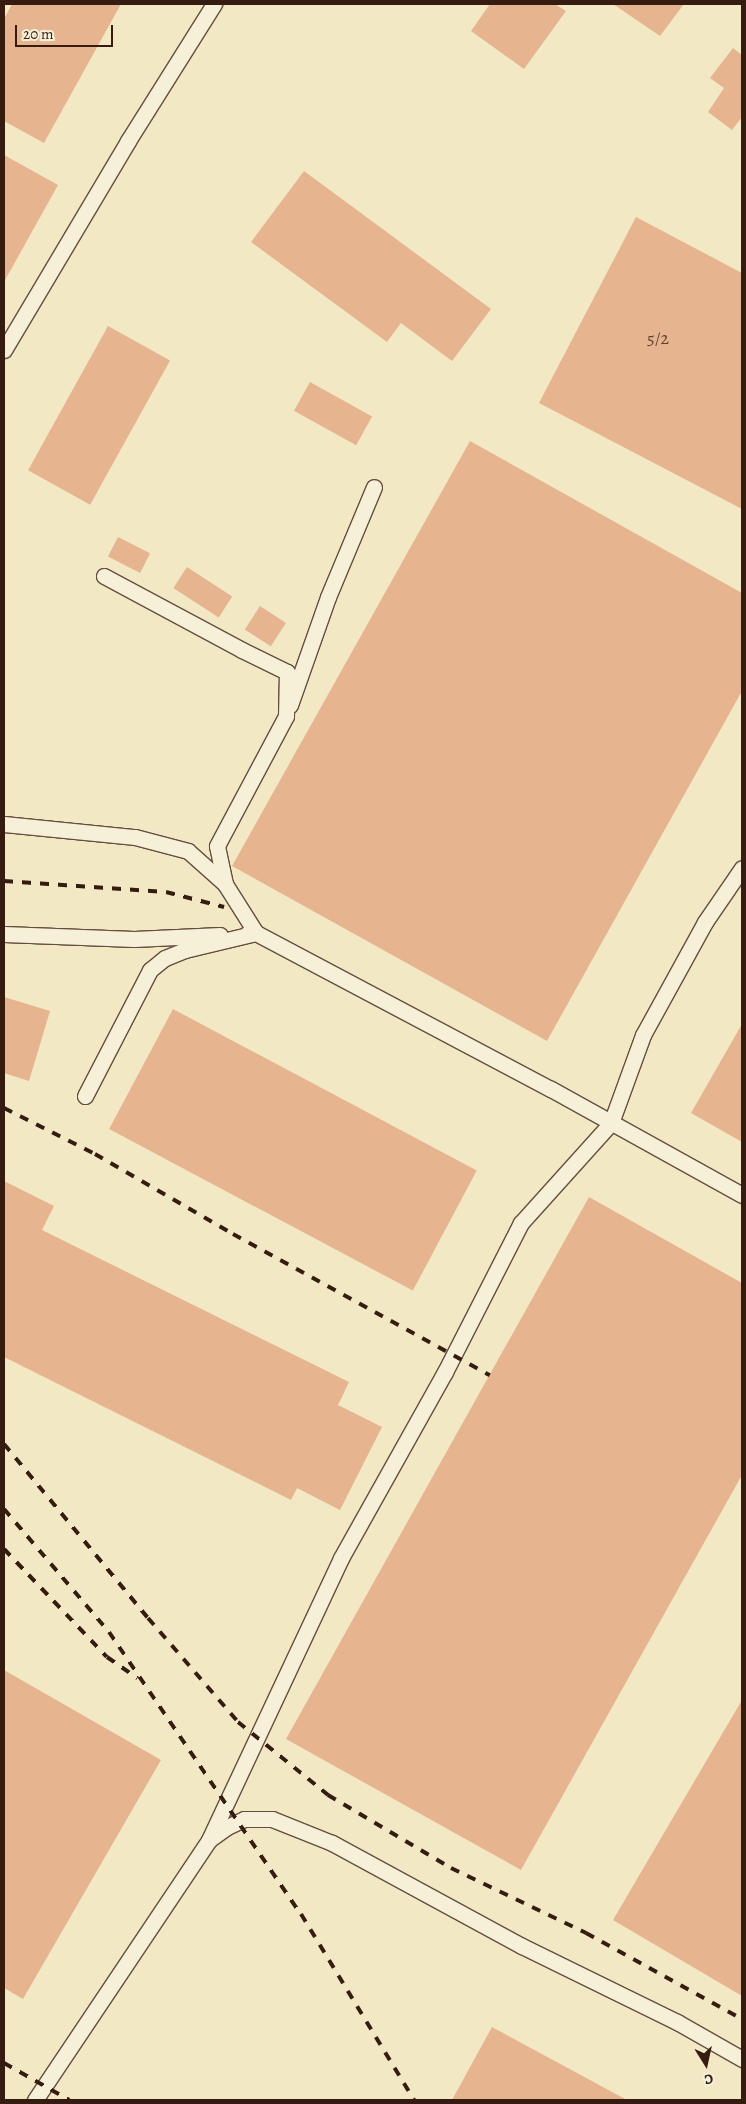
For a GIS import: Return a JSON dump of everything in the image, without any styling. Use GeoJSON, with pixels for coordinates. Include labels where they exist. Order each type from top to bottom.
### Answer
{"type":"FeatureCollection","features":[{"type":"Feature","properties":{"kind":"lane"},"geometry":{"type":"LineString","coordinates":[[4,350],[128,141],[214,4]]}},
{"type":"Feature","properties":{"kind":"lane"},"geometry":{"type":"LineString","coordinates":[[225,884],[217,846],[286,716],[328,598],[374,487]]}},
{"type":"Feature","properties":{"kind":"lane"},"geometry":{"type":"LineString","coordinates":[[104,576],[287,672],[286,716]]}},
{"type":"Feature","properties":{"kind":"lane"},"geometry":{"type":"LineString","coordinates":[[4,824],[135,837],[188,851],[225,884],[256,933],[612,1123],[742,1195]]}},
{"type":"Feature","properties":{"kind":"lane"},"geometry":{"type":"LineString","coordinates":[[35,2100],[209,1840],[341,1558],[445,1372],[521,1223],[612,1123],[643,1035],[705,922],[742,868]]}},
{"type":"Feature","properties":{"kind":"lane"},"geometry":{"type":"LineString","coordinates":[[4,934],[134,939],[256,933]]}},
{"type":"Feature","properties":{"kind":"lane"},"geometry":{"type":"LineString","coordinates":[[86,1096],[150,970],[165,958],[185,950],[256,933]]}},
{"type":"Feature","properties":{"kind":"lane"},"geometry":{"type":"LineString","coordinates":[[209,1840],[227,1827],[244,1819],[272,1819],[332,1843],[522,1946],[677,2022],[742,2059]]}},
{"type":"Feature","properties":{"kind":"building"},"geometry":{"type":"Polygon","coordinates":[[[12,4],[121,4],[44,143],[4,121],[4,19],[12,4]]]}},
{"type":"Feature","properties":{"kind":"building"},"geometry":{"type":"Polygon","coordinates":[[[490,4],[555,4],[566,11],[524,69],[471,31],[490,4]]]}},
{"type":"Feature","properties":{"kind":"building"},"geometry":{"type":"Polygon","coordinates":[[[613,4],[684,4],[660,36],[613,4]]]}},
{"type":"Feature","properties":{"kind":"building"},"geometry":{"type":"Polygon","coordinates":[[[733,48],[742,55],[742,117],[732,130],[708,112],[724,88],[710,78],[733,48]]]}},
{"type":"Feature","properties":{"kind":"building"},"geometry":{"type":"Polygon","coordinates":[[[4,155],[58,185],[4,282],[4,155]]]}},
{"type":"Feature","properties":{"kind":"building"},"geometry":{"type":"Polygon","coordinates":[[[304,171],[491,309],[452,361],[401,323],[387,342],[251,242],[304,171]]]}},
{"type":"Feature","properties":{"kind":"building"},"geometry":{"type":"Polygon","coordinates":[[[636,217],[742,273],[742,509],[539,403],[636,217]]]}},
{"type":"Feature","properties":{"kind":"building"},"geometry":{"type":"Polygon","coordinates":[[[108,326],[170,360],[90,505],[28,470],[108,326]]]}},
{"type":"Feature","properties":{"kind":"building"},"geometry":{"type":"Polygon","coordinates":[[[310,382],[372,416],[356,445],[294,411],[310,382]]]}},
{"type":"Feature","properties":{"kind":"building"},"geometry":{"type":"Polygon","coordinates":[[[470,441],[742,593],[742,691],[547,1041],[232,866],[470,441]]]}},
{"type":"Feature","properties":{"kind":"building"},"geometry":{"type":"Polygon","coordinates":[[[118,537],[150,553],[140,573],[108,557],[118,537]]]}},
{"type":"Feature","properties":{"kind":"building"},"geometry":{"type":"Polygon","coordinates":[[[187,567],[232,596],[219,617],[173,588],[187,567]]]}},
{"type":"Feature","properties":{"kind":"building"},"geometry":{"type":"Polygon","coordinates":[[[260,606],[286,623],[271,646],[245,629],[260,606]]]}},
{"type":"Feature","properties":{"kind":"building"},"geometry":{"type":"Polygon","coordinates":[[[4,997],[50,1011],[29,1081],[4,1073],[4,997]]]}},
{"type":"Feature","properties":{"kind":"building"},"geometry":{"type":"Polygon","coordinates":[[[173,1009],[477,1170],[413,1291],[109,1129],[173,1009]]]}},
{"type":"Feature","properties":{"kind":"building"},"geometry":{"type":"Polygon","coordinates":[[[742,1024],[742,1142],[691,1113],[742,1024]]]}},
{"type":"Feature","properties":{"kind":"building"},"geometry":{"type":"Polygon","coordinates":[[[4,1181],[54,1206],[42,1230],[349,1382],[338,1405],[382,1427],[340,1510],[297,1488],[291,1500],[4,1357],[4,1181]]]}},
{"type":"Feature","properties":{"kind":"building"},"geometry":{"type":"Polygon","coordinates":[[[589,1197],[742,1283],[742,1475],[521,1870],[286,1739],[589,1197]]]}},
{"type":"Feature","properties":{"kind":"building"},"geometry":{"type":"Polygon","coordinates":[[[4,1670],[161,1760],[23,1999],[4,1988],[4,1670]]]}},
{"type":"Feature","properties":{"kind":"building"},"geometry":{"type":"Polygon","coordinates":[[[742,1700],[742,1996],[613,1920],[742,1700]]]}},
{"type":"Feature","properties":{"kind":"building"},"geometry":{"type":"Polygon","coordinates":[[[492,2027],[627,2100],[452,2100],[492,2027]]]}},
{"type":"Feature","properties":{"kind":"railway"},"geometry":{"type":"LineString","coordinates":[[4,881],[166,892],[224,907]]}},
{"type":"Feature","properties":{"kind":"railway"},"geometry":{"type":"LineString","coordinates":[[4,1108],[95,1154],[233,1234],[490,1375]]}},
{"type":"Feature","properties":{"kind":"railway"},"geometry":{"type":"LineString","coordinates":[[4,1444],[148,1618],[238,1722],[328,1795],[451,1868],[586,1933],[742,2019]]}},
{"type":"Feature","properties":{"kind":"railway"},"geometry":{"type":"LineString","coordinates":[[4,1509],[109,1632],[301,1914],[414,2100]]}},
{"type":"Feature","properties":{"kind":"railway"},"geometry":{"type":"LineString","coordinates":[[4,1549],[107,1657],[137,1678]]}},
{"type":"Feature","properties":{"kind":"railway"},"geometry":{"type":"LineString","coordinates":[[4,2063],[69,2100]]}}]}
